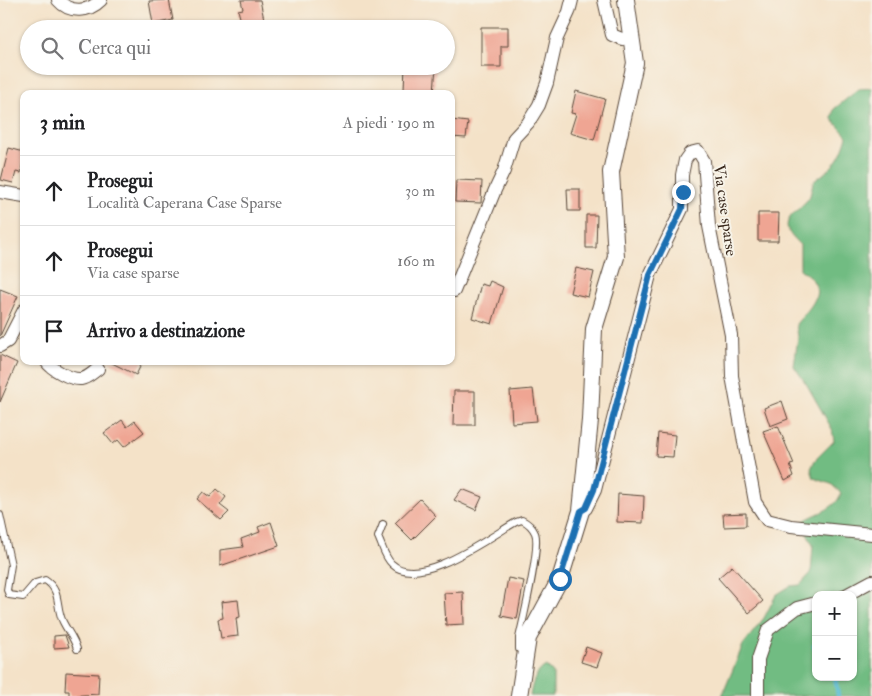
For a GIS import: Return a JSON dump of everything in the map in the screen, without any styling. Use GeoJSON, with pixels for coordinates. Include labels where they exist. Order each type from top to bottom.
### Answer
{"type":"FeatureCollection","features":[{"type":"Feature","properties":{"kind":"street"},"geometry":{"type":"LineString","coordinates":[[58,0],[79,11],[92,8],[101,0]]}},
{"type":"Feature","properties":{"kind":"street"},"geometry":{"type":"LineString","coordinates":[[455,288],[494,190],[504,171],[514,138],[528,123],[540,104],[547,83],[557,38],[572,0]]}},
{"type":"Feature","properties":{"kind":"street"},"geometry":{"type":"LineString","coordinates":[[604,0],[612,35],[622,39],[632,37]]}},
{"type":"Feature","properties":{"kind":"street"},"geometry":{"type":"LineString","coordinates":[[519,696],[528,638],[560,579],[581,511],[590,420],[594,329],[616,258],[611,172],[635,63],[626,0]]}},
{"type":"Feature","properties":{"kind":"street","name":"Via case sparse"},"geometry":{"type":"LineString","coordinates":[[581,511],[586,508],[594,490],[650,275],[682,209],[682,175],[685,160],[690,153],[698,151],[704,161],[710,226],[731,335],[732,376],[755,502],[767,520],[790,526],[872,534]]}},
{"type":"Feature","properties":{"kind":"street"},"geometry":{"type":"LineString","coordinates":[[0,192],[20,195]]}},
{"type":"Feature","properties":{"kind":"street"},"geometry":{"type":"LineString","coordinates":[[0,346],[8,341],[20,318]]}},
{"type":"Feature","properties":{"kind":"street"},"geometry":{"type":"LineString","coordinates":[[49,365],[51,368],[79,380],[88,377],[98,368]]}},
{"type":"Feature","properties":{"kind":"street"},"geometry":{"type":"LineString","coordinates":[[853,591],[872,581]]}},
{"type":"Feature","properties":{"kind":"street"},"geometry":{"type":"LineString","coordinates":[[758,696],[758,659],[768,630],[798,608],[812,604]]}},
{"type":"Feature","properties":{"kind":"lane"},"geometry":{"type":"LineString","coordinates":[[0,515],[11,565],[7,590],[9,595],[22,597],[35,583],[45,580],[52,584],[57,593],[62,621],[72,635],[77,649]]}},
{"type":"Feature","properties":{"kind":"lane"},"geometry":{"type":"LineString","coordinates":[[383,524],[378,536],[390,561],[401,569],[411,570],[442,565],[465,554],[516,522],[522,520],[529,524],[536,535],[536,552],[519,638],[520,654],[525,658]]}},
{"type":"Feature","properties":{"kind":"green space"},"geometry":{"type":"Polygon","coordinates":[[[872,88],[872,696],[722,696],[743,645],[764,618],[776,595],[790,586],[800,585],[811,573],[813,545],[801,523],[829,508],[841,493],[831,484],[814,478],[811,469],[815,460],[834,441],[832,429],[794,366],[798,337],[796,324],[813,303],[817,290],[815,283],[800,269],[800,245],[792,237],[787,225],[792,215],[809,198],[813,182],[835,163],[842,152],[847,136],[832,119],[834,109],[859,89],[872,88]]]}},
{"type":"Feature","properties":{"kind":"green space"},"geometry":{"type":"Polygon","coordinates":[[[546,666],[553,673],[553,696],[530,696],[537,675],[546,666]]]}},
{"type":"Feature","properties":{"kind":"building"},"geometry":{"type":"Polygon","coordinates":[[[169,0],[173,20],[152,20],[149,1],[169,0]]]}},
{"type":"Feature","properties":{"kind":"building"},"geometry":{"type":"Polygon","coordinates":[[[241,0],[260,0],[264,20],[241,20],[238,10],[243,9],[241,0]]]}},
{"type":"Feature","properties":{"kind":"building"},"geometry":{"type":"Polygon","coordinates":[[[481,27],[508,27],[508,46],[501,46],[501,67],[481,67],[481,27]]]}},
{"type":"Feature","properties":{"kind":"building"},"geometry":{"type":"Polygon","coordinates":[[[405,75],[435,75],[434,90],[404,90],[405,75]]]}},
{"type":"Feature","properties":{"kind":"building"},"geometry":{"type":"Polygon","coordinates":[[[576,91],[605,99],[594,140],[570,133],[576,114],[571,113],[576,91]]]}},
{"type":"Feature","properties":{"kind":"building"},"geometry":{"type":"Polygon","coordinates":[[[455,120],[468,122],[466,138],[455,137],[455,120]]]}},
{"type":"Feature","properties":{"kind":"building"},"geometry":{"type":"Polygon","coordinates":[[[9,148],[20,151],[20,173],[16,172],[13,183],[1,180],[9,148]]]}},
{"type":"Feature","properties":{"kind":"building"},"geometry":{"type":"Polygon","coordinates":[[[456,180],[482,181],[481,203],[455,202],[456,180]]]}},
{"type":"Feature","properties":{"kind":"building"},"geometry":{"type":"Polygon","coordinates":[[[567,189],[580,189],[580,211],[568,211],[567,189]]]}},
{"type":"Feature","properties":{"kind":"building"},"geometry":{"type":"Polygon","coordinates":[[[758,213],[779,213],[778,241],[758,241],[758,213]]]}},
{"type":"Feature","properties":{"kind":"building"},"geometry":{"type":"Polygon","coordinates":[[[586,215],[597,215],[596,248],[586,248],[586,215]]]}},
{"type":"Feature","properties":{"kind":"building"},"geometry":{"type":"Polygon","coordinates":[[[576,268],[594,272],[588,297],[570,293],[576,268]]]}},
{"type":"Feature","properties":{"kind":"building"},"geometry":{"type":"Polygon","coordinates":[[[490,281],[503,287],[492,324],[472,318],[481,284],[488,286],[490,281]]]}},
{"type":"Feature","properties":{"kind":"building"},"geometry":{"type":"Polygon","coordinates":[[[0,289],[18,296],[0,336],[0,289]]]}},
{"type":"Feature","properties":{"kind":"building"},"geometry":{"type":"Polygon","coordinates":[[[0,355],[17,363],[0,402],[0,355]]]}},
{"type":"Feature","properties":{"kind":"building"},"geometry":{"type":"Polygon","coordinates":[[[116,365],[141,365],[136,375],[116,365]]]}},
{"type":"Feature","properties":{"kind":"building"},"geometry":{"type":"Polygon","coordinates":[[[533,389],[537,421],[512,423],[510,391],[533,389]]]}},
{"type":"Feature","properties":{"kind":"building"},"geometry":{"type":"Polygon","coordinates":[[[454,391],[475,391],[475,425],[453,425],[454,391]]]}},
{"type":"Feature","properties":{"kind":"building"},"geometry":{"type":"Polygon","coordinates":[[[782,401],[788,419],[770,426],[764,408],[782,401]]]}},
{"type":"Feature","properties":{"kind":"building"},"geometry":{"type":"Polygon","coordinates":[[[122,420],[127,427],[135,421],[144,432],[124,447],[118,440],[113,444],[104,433],[122,420]]]}},
{"type":"Feature","properties":{"kind":"building"},"geometry":{"type":"Polygon","coordinates":[[[778,426],[794,464],[790,465],[794,476],[785,481],[763,431],[778,426]]]}},
{"type":"Feature","properties":{"kind":"building"},"geometry":{"type":"Polygon","coordinates":[[[658,433],[675,435],[673,457],[656,456],[658,433]]]}},
{"type":"Feature","properties":{"kind":"building"},"geometry":{"type":"Polygon","coordinates":[[[217,489],[226,497],[220,505],[229,512],[221,520],[197,499],[203,492],[210,497],[217,489]]]}},
{"type":"Feature","properties":{"kind":"building"},"geometry":{"type":"Polygon","coordinates":[[[462,489],[482,497],[476,510],[454,500],[462,489]]]}},
{"type":"Feature","properties":{"kind":"building"},"geometry":{"type":"Polygon","coordinates":[[[618,494],[644,496],[643,523],[617,522],[618,494]]]}},
{"type":"Feature","properties":{"kind":"building"},"geometry":{"type":"Polygon","coordinates":[[[420,499],[436,516],[412,540],[395,523],[420,499]]]}},
{"type":"Feature","properties":{"kind":"building"},"geometry":{"type":"Polygon","coordinates":[[[746,513],[746,526],[724,527],[723,514],[746,513]]]}},
{"type":"Feature","properties":{"kind":"building"},"geometry":{"type":"Polygon","coordinates":[[[271,522],[279,546],[220,566],[220,550],[243,547],[241,539],[260,532],[258,527],[271,522]]]}},
{"type":"Feature","properties":{"kind":"building"},"geometry":{"type":"Polygon","coordinates":[[[732,566],[763,601],[749,613],[718,578],[732,566]]]}},
{"type":"Feature","properties":{"kind":"building"},"geometry":{"type":"Polygon","coordinates":[[[508,578],[524,581],[517,619],[501,616],[508,578]]]}},
{"type":"Feature","properties":{"kind":"building"},"geometry":{"type":"Polygon","coordinates":[[[463,592],[464,624],[446,625],[444,593],[463,592]]]}},
{"type":"Feature","properties":{"kind":"building"},"geometry":{"type":"Polygon","coordinates":[[[238,600],[240,617],[236,618],[238,636],[221,638],[218,619],[223,618],[221,602],[238,600]]]}},
{"type":"Feature","properties":{"kind":"building"},"geometry":{"type":"Polygon","coordinates":[[[65,635],[69,647],[54,648],[54,636],[65,635]]]}},
{"type":"Feature","properties":{"kind":"building"},"geometry":{"type":"Polygon","coordinates":[[[586,647],[602,653],[597,667],[581,662],[586,647]]]}},
{"type":"Feature","properties":{"kind":"building"},"geometry":{"type":"Polygon","coordinates":[[[66,672],[99,674],[98,694],[69,696],[69,691],[65,691],[66,672]]]}},
{"type":"Feature","properties":{"kind":"waterway"},"geometry":{"type":"LineString","coordinates":[[836,681],[838,696]]}},
{"type":"Feature","properties":{"kind":"route"},"geometry":{"type":"LineString","coordinates":[[560,579],[581,511],[586,508],[591,500],[594,490],[650,275],[682,209],[683,192]]}}]}
